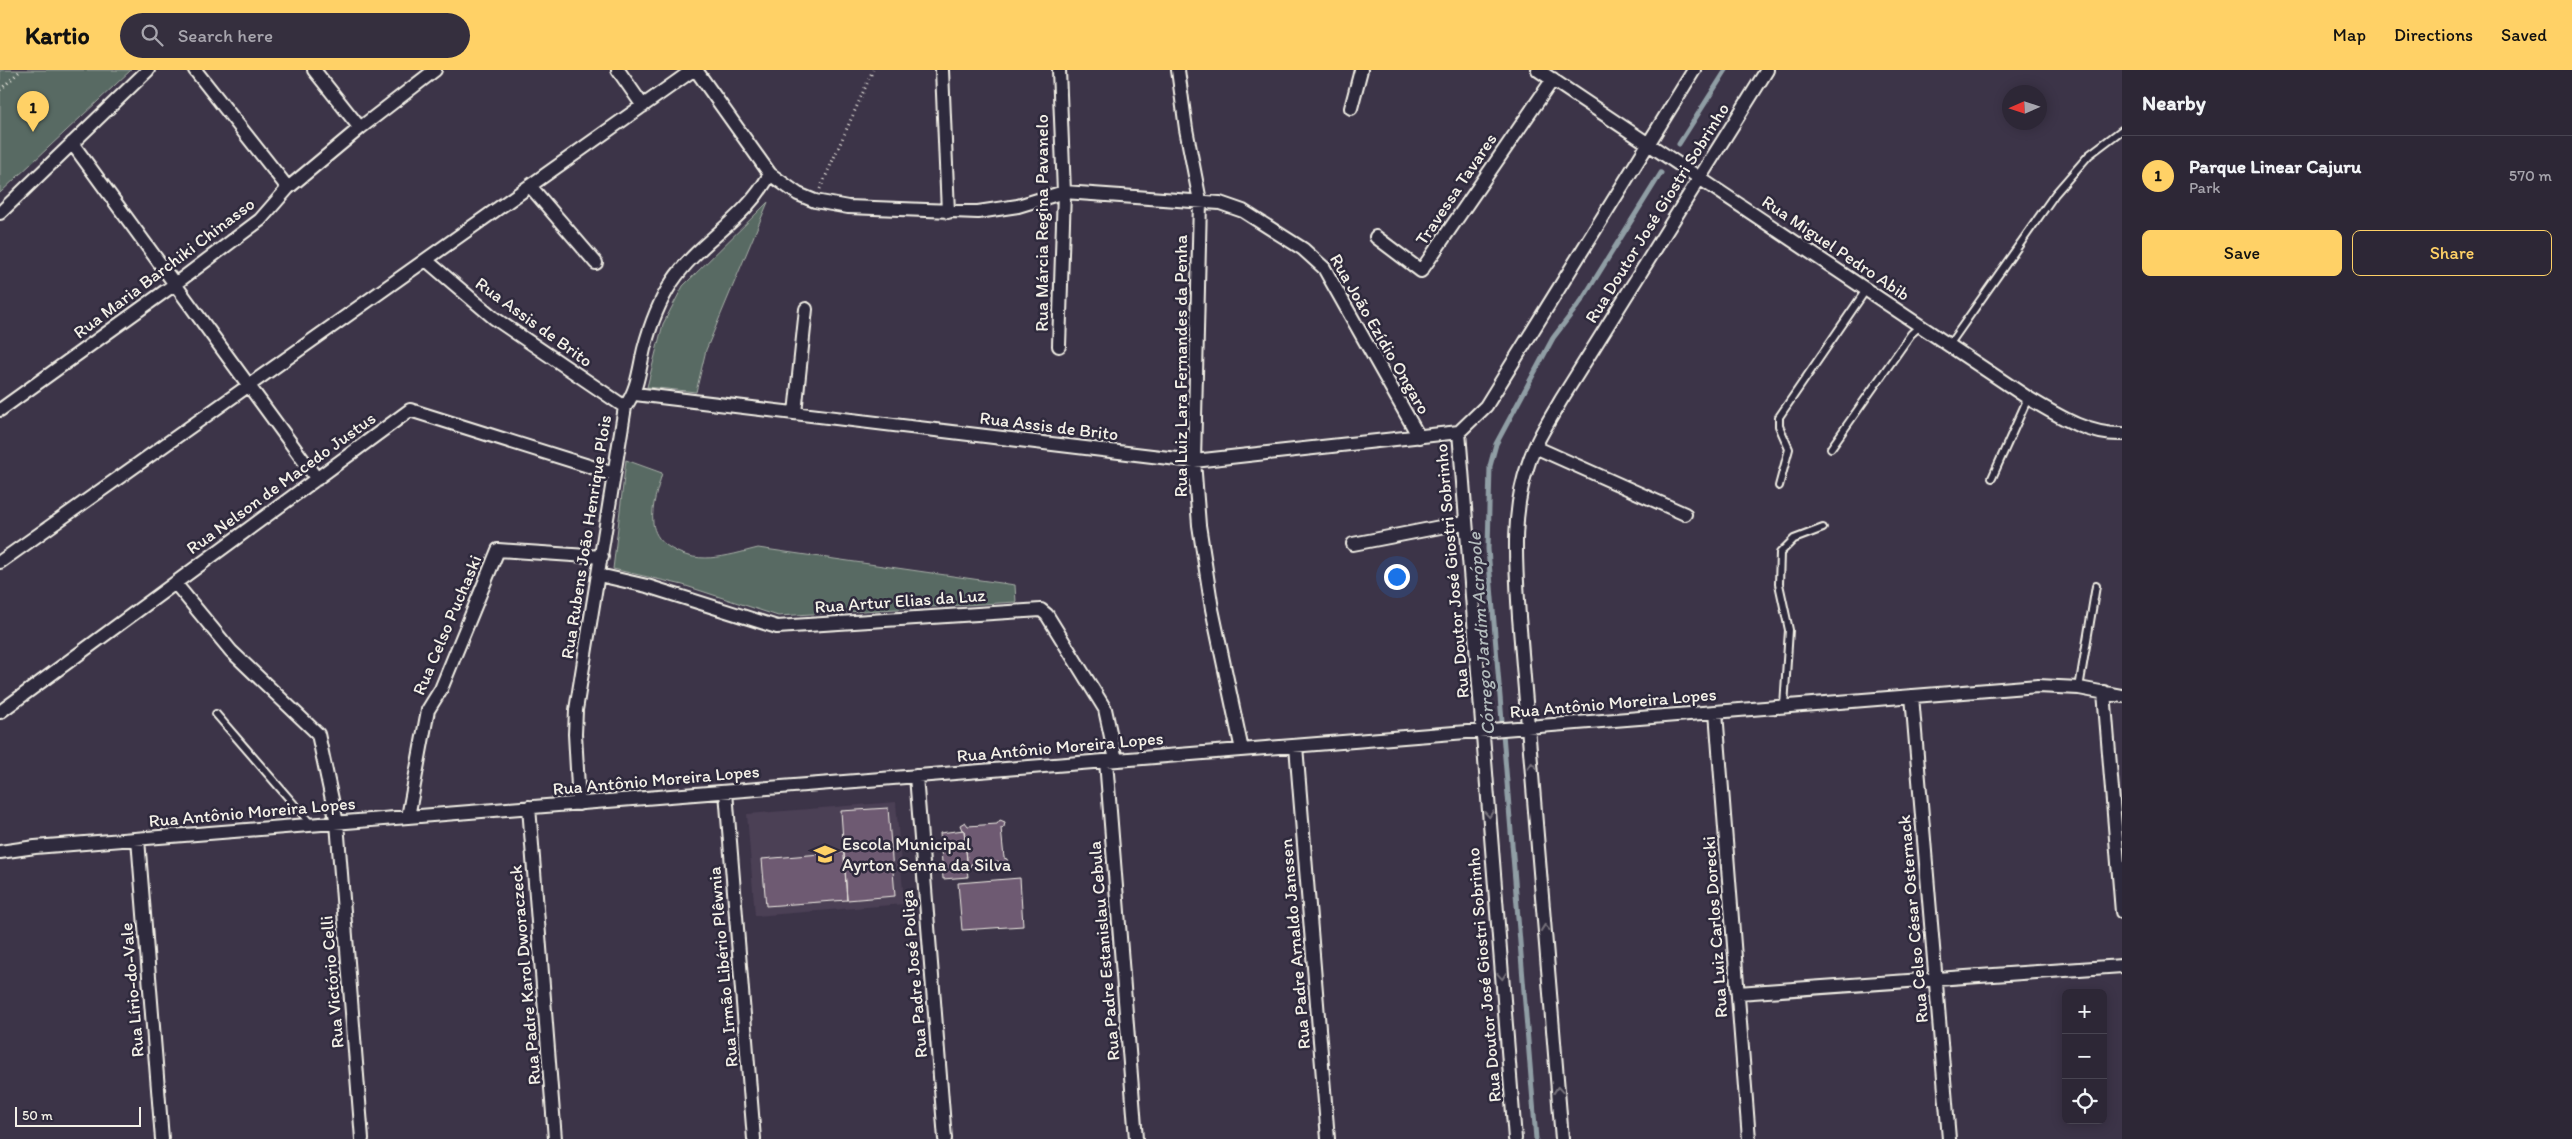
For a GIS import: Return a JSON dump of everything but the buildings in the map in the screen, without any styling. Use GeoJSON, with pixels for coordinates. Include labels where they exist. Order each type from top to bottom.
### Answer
{"type":"FeatureCollection","features":[{"type":"Feature","properties":{"kind":"street"},"geometry":{"type":"LineString","coordinates":[[0,213],[148,70]]}},
{"type":"Feature","properties":{"kind":"street"},"geometry":{"type":"LineString","coordinates":[[195,70],[288,188]]}},
{"type":"Feature","properties":{"kind":"street"},"geometry":{"type":"LineString","coordinates":[[314,70],[360,128]]}},
{"type":"Feature","properties":{"kind":"street","name":"Rua Maria Barchiki Chinasso"},"geometry":{"type":"LineString","coordinates":[[0,410],[175,284],[260,220],[288,188],[360,128],[435,70]]}},
{"type":"Feature","properties":{"kind":"street"},"geometry":{"type":"LineString","coordinates":[[618,70],[643,106]]}},
{"type":"Feature","properties":{"kind":"street"},"geometry":{"type":"LineString","coordinates":[[0,562],[694,70]]}},
{"type":"Feature","properties":{"kind":"street","name":"Rua João Ezídio Ongaro"},"geometry":{"type":"LineString","coordinates":[[694,70],[770,174],[798,194],[815,201],[848,207],[948,212],[998,210],[1026,204],[1064,192],[1200,201],[1232,206],[1243,210],[1315,258],[1331,278],[1419,437]]}},
{"type":"Feature","properties":{"kind":"street"},"geometry":{"type":"LineString","coordinates":[[942,70],[948,212]]}},
{"type":"Feature","properties":{"kind":"street","name":"Rua Márcia Regina Pavanelo"},"geometry":{"type":"LineString","coordinates":[[1059,70],[1064,192],[1059,346]]}},
{"type":"Feature","properties":{"kind":"street","name":"Rua Luiz Lara Fernandes da Penha"},"geometry":{"type":"LineString","coordinates":[[1178,70],[1186,129],[1200,201],[1194,461],[1199,525],[1207,579],[1242,750]]}},
{"type":"Feature","properties":{"kind":"street"},"geometry":{"type":"LineString","coordinates":[[1351,108],[1360,70]]}},
{"type":"Feature","properties":{"kind":"street","name":"Rua Miguel Pedro Abib"},"geometry":{"type":"LineString","coordinates":[[1538,70],[2028,398],[2087,430],[2102,434],[2122,434]]}},
{"type":"Feature","properties":{"kind":"street","name":"Rua Doutor José Giostri Sobrinho"},"geometry":{"type":"LineString","coordinates":[[1515,1139],[1459,432],[1486,406],[1694,70]]}},
{"type":"Feature","properties":{"kind":"street","name":"Rua Doutor José Giostri Sobrinho"},"geometry":{"type":"LineString","coordinates":[[1562,1139],[1519,617],[1516,546],[1521,487],[1534,447],[1561,400],[1766,70]]}},
{"type":"Feature","properties":{"kind":"street","name":"Travessa Tavares"},"geometry":{"type":"LineString","coordinates":[[1376,237],[1421,271],[1553,79]]}},
{"type":"Feature","properties":{"kind":"street"},"geometry":{"type":"LineString","coordinates":[[72,143],[317,479]]}},
{"type":"Feature","properties":{"kind":"street","name":"Rua Rubens João Henrique Plois"},"geometry":{"type":"LineString","coordinates":[[580,804],[575,722],[625,407],[635,394],[653,320],[673,282],[691,260],[750,205],[770,174]]}},
{"type":"Feature","properties":{"kind":"street"},"geometry":{"type":"LineString","coordinates":[[530,186],[596,263]]}},
{"type":"Feature","properties":{"kind":"street","name":"Rua Assis de Brito"},"geometry":{"type":"LineString","coordinates":[[426,260],[494,318],[625,407]]}},
{"type":"Feature","properties":{"kind":"street"},"geometry":{"type":"LineString","coordinates":[[795,413],[806,309]]}},
{"type":"Feature","properties":{"kind":"street","name":"Rua Assis de Brito"},"geometry":{"type":"LineString","coordinates":[[635,394],[1194,461],[1459,432]]}},
{"type":"Feature","properties":{"kind":"street","name":"Rua Nelson de Macedo Justus"},"geometry":{"type":"LineString","coordinates":[[0,712],[410,410],[614,474]]}},
{"type":"Feature","properties":{"kind":"street"},"geometry":{"type":"LineString","coordinates":[[1534,447],[1685,514]]}},
{"type":"Feature","properties":{"kind":"street"},"geometry":{"type":"LineString","coordinates":[[1353,544],[1466,522]]}},
{"type":"Feature","properties":{"kind":"street","name":"Rua Celso Puchaski"},"geometry":{"type":"LineString","coordinates":[[408,817],[428,710],[441,689],[498,550],[602,557]]}},
{"type":"Feature","properties":{"kind":"street","name":"Rua Artur Elias da Luz"},"geometry":{"type":"LineString","coordinates":[[599,575],[647,586],[777,627],[1041,610],[1046,615],[1105,710],[1111,761]]}},
{"type":"Feature","properties":{"kind":"street","name":"Rua Victório Celli"},"geometry":{"type":"LineString","coordinates":[[175,583],[231,651],[318,734],[337,823],[362,1139]]}},
{"type":"Feature","properties":{"kind":"street","name":"Rua Antônio Moreira Lopes"},"geometry":{"type":"LineString","coordinates":[[0,852],[529,807],[2038,686],[2079,688],[2122,696]]}},
{"type":"Feature","properties":{"kind":"street"},"geometry":{"type":"LineString","coordinates":[[2104,692],[2122,912]]}},
{"type":"Feature","properties":{"kind":"street","name":"Rua Celso César Osternack"},"geometry":{"type":"LineString","coordinates":[[1912,696],[1949,1139]]}},
{"type":"Feature","properties":{"kind":"street","name":"Rua Luiz Carlos Dorecki"},"geometry":{"type":"LineString","coordinates":[[1716,712],[1749,1139]]}},
{"type":"Feature","properties":{"kind":"street","name":"Rua Padre Arnaldo Janssen"},"geometry":{"type":"LineString","coordinates":[[1296,746],[1328,1139]]}},
{"type":"Feature","properties":{"kind":"street","name":"Rua Padre Estanislau Cebula"},"geometry":{"type":"LineString","coordinates":[[1111,761],[1136,1139]]}},
{"type":"Feature","properties":{"kind":"street","name":"Rua Padre José Poliga"},"geometry":{"type":"LineString","coordinates":[[916,776],[945,1139]]}},
{"type":"Feature","properties":{"kind":"street","name":"Rua Irmão Libério Plêwnia"},"geometry":{"type":"LineString","coordinates":[[726,792],[754,1139]]}},
{"type":"Feature","properties":{"kind":"street","name":"Rua Padre Karol Dworaczeck"},"geometry":{"type":"LineString","coordinates":[[529,807],[556,1139]]}},
{"type":"Feature","properties":{"kind":"street","name":"Rua Lírio-do-Vale"},"geometry":{"type":"LineString","coordinates":[[138,839],[162,1139]]}},
{"type":"Feature","properties":{"kind":"street"},"geometry":{"type":"LineString","coordinates":[[1738,993],[2122,966]]}},
{"type":"Feature","properties":{"kind":"lane"},"geometry":{"type":"LineString","coordinates":[[1949,345],[2055,194],[2089,155],[2122,130]]}},
{"type":"Feature","properties":{"kind":"lane"},"geometry":{"type":"LineString","coordinates":[[1779,486],[1789,449],[1779,426],[1779,417],[1866,290]]}},
{"type":"Feature","properties":{"kind":"lane"},"geometry":{"type":"LineString","coordinates":[[1831,448],[1911,334],[1920,326]]}},
{"type":"Feature","properties":{"kind":"lane"},"geometry":{"type":"LineString","coordinates":[[1992,478],[2028,398]]}},
{"type":"Feature","properties":{"kind":"lane"},"geometry":{"type":"LineString","coordinates":[[1784,706],[1789,630],[1779,584],[1780,553],[1794,539],[1823,528]]}},
{"type":"Feature","properties":{"kind":"lane"},"geometry":{"type":"LineString","coordinates":[[2079,688],[2096,586]]}},
{"type":"Feature","properties":{"kind":"lane"},"geometry":{"type":"LineString","coordinates":[[216,714],[312,825]]}},
{"type":"Feature","properties":{"kind":"path"},"geometry":{"type":"LineString","coordinates":[[0,90],[21,70]]}},
{"type":"Feature","properties":{"kind":"path"},"geometry":{"type":"LineString","coordinates":[[815,201],[873,70]]}},
{"type":"Feature","properties":{"kind":"shaded area","name":"Escola Municipal Ayrton Senna da Silva"},"geometry":{"type":"Polygon","coordinates":[[[896,802],[904,904],[755,916],[747,814],[896,802]]]}},
{"type":"Feature","properties":{"kind":"green space"},"geometry":{"type":"Polygon","coordinates":[[[0,70],[131,70],[0,193],[0,70]]]}},
{"type":"Feature","properties":{"kind":"green space"},"geometry":{"type":"Polygon","coordinates":[[[768,202],[706,350],[696,392],[647,387],[663,324],[683,286],[768,202]]]}},
{"type":"Feature","properties":{"kind":"green space"},"geometry":{"type":"Polygon","coordinates":[[[626,460],[662,473],[653,510],[654,530],[666,545],[677,552],[699,558],[711,558],[758,548],[1015,585],[1016,602],[778,616],[683,585],[613,569],[626,460]]]}},
{"type":"Feature","properties":{"kind":"waterway","name":"Córrego Jardim Acrópole"},"geometry":{"type":"LineString","coordinates":[[1679,144],[1726,70]]}},
{"type":"Feature","properties":{"kind":"waterway","name":"Córrego Jardim Acrópole"},"geometry":{"type":"LineString","coordinates":[[1536,1139],[1488,549],[1490,466],[1496,444],[1553,338],[1582,300],[1661,173]]}},
{"type":"Feature","properties":{"kind":"place","name":"Parque Linear Cajuru"},"geometry":{"type":"Point","coordinates":[33,132]}},
{"type":"Feature","properties":{"kind":"place","name":"Escola Municipal Ayrton Senna da Silva"},"geometry":{"type":"Point","coordinates":[825,854]}}]}
